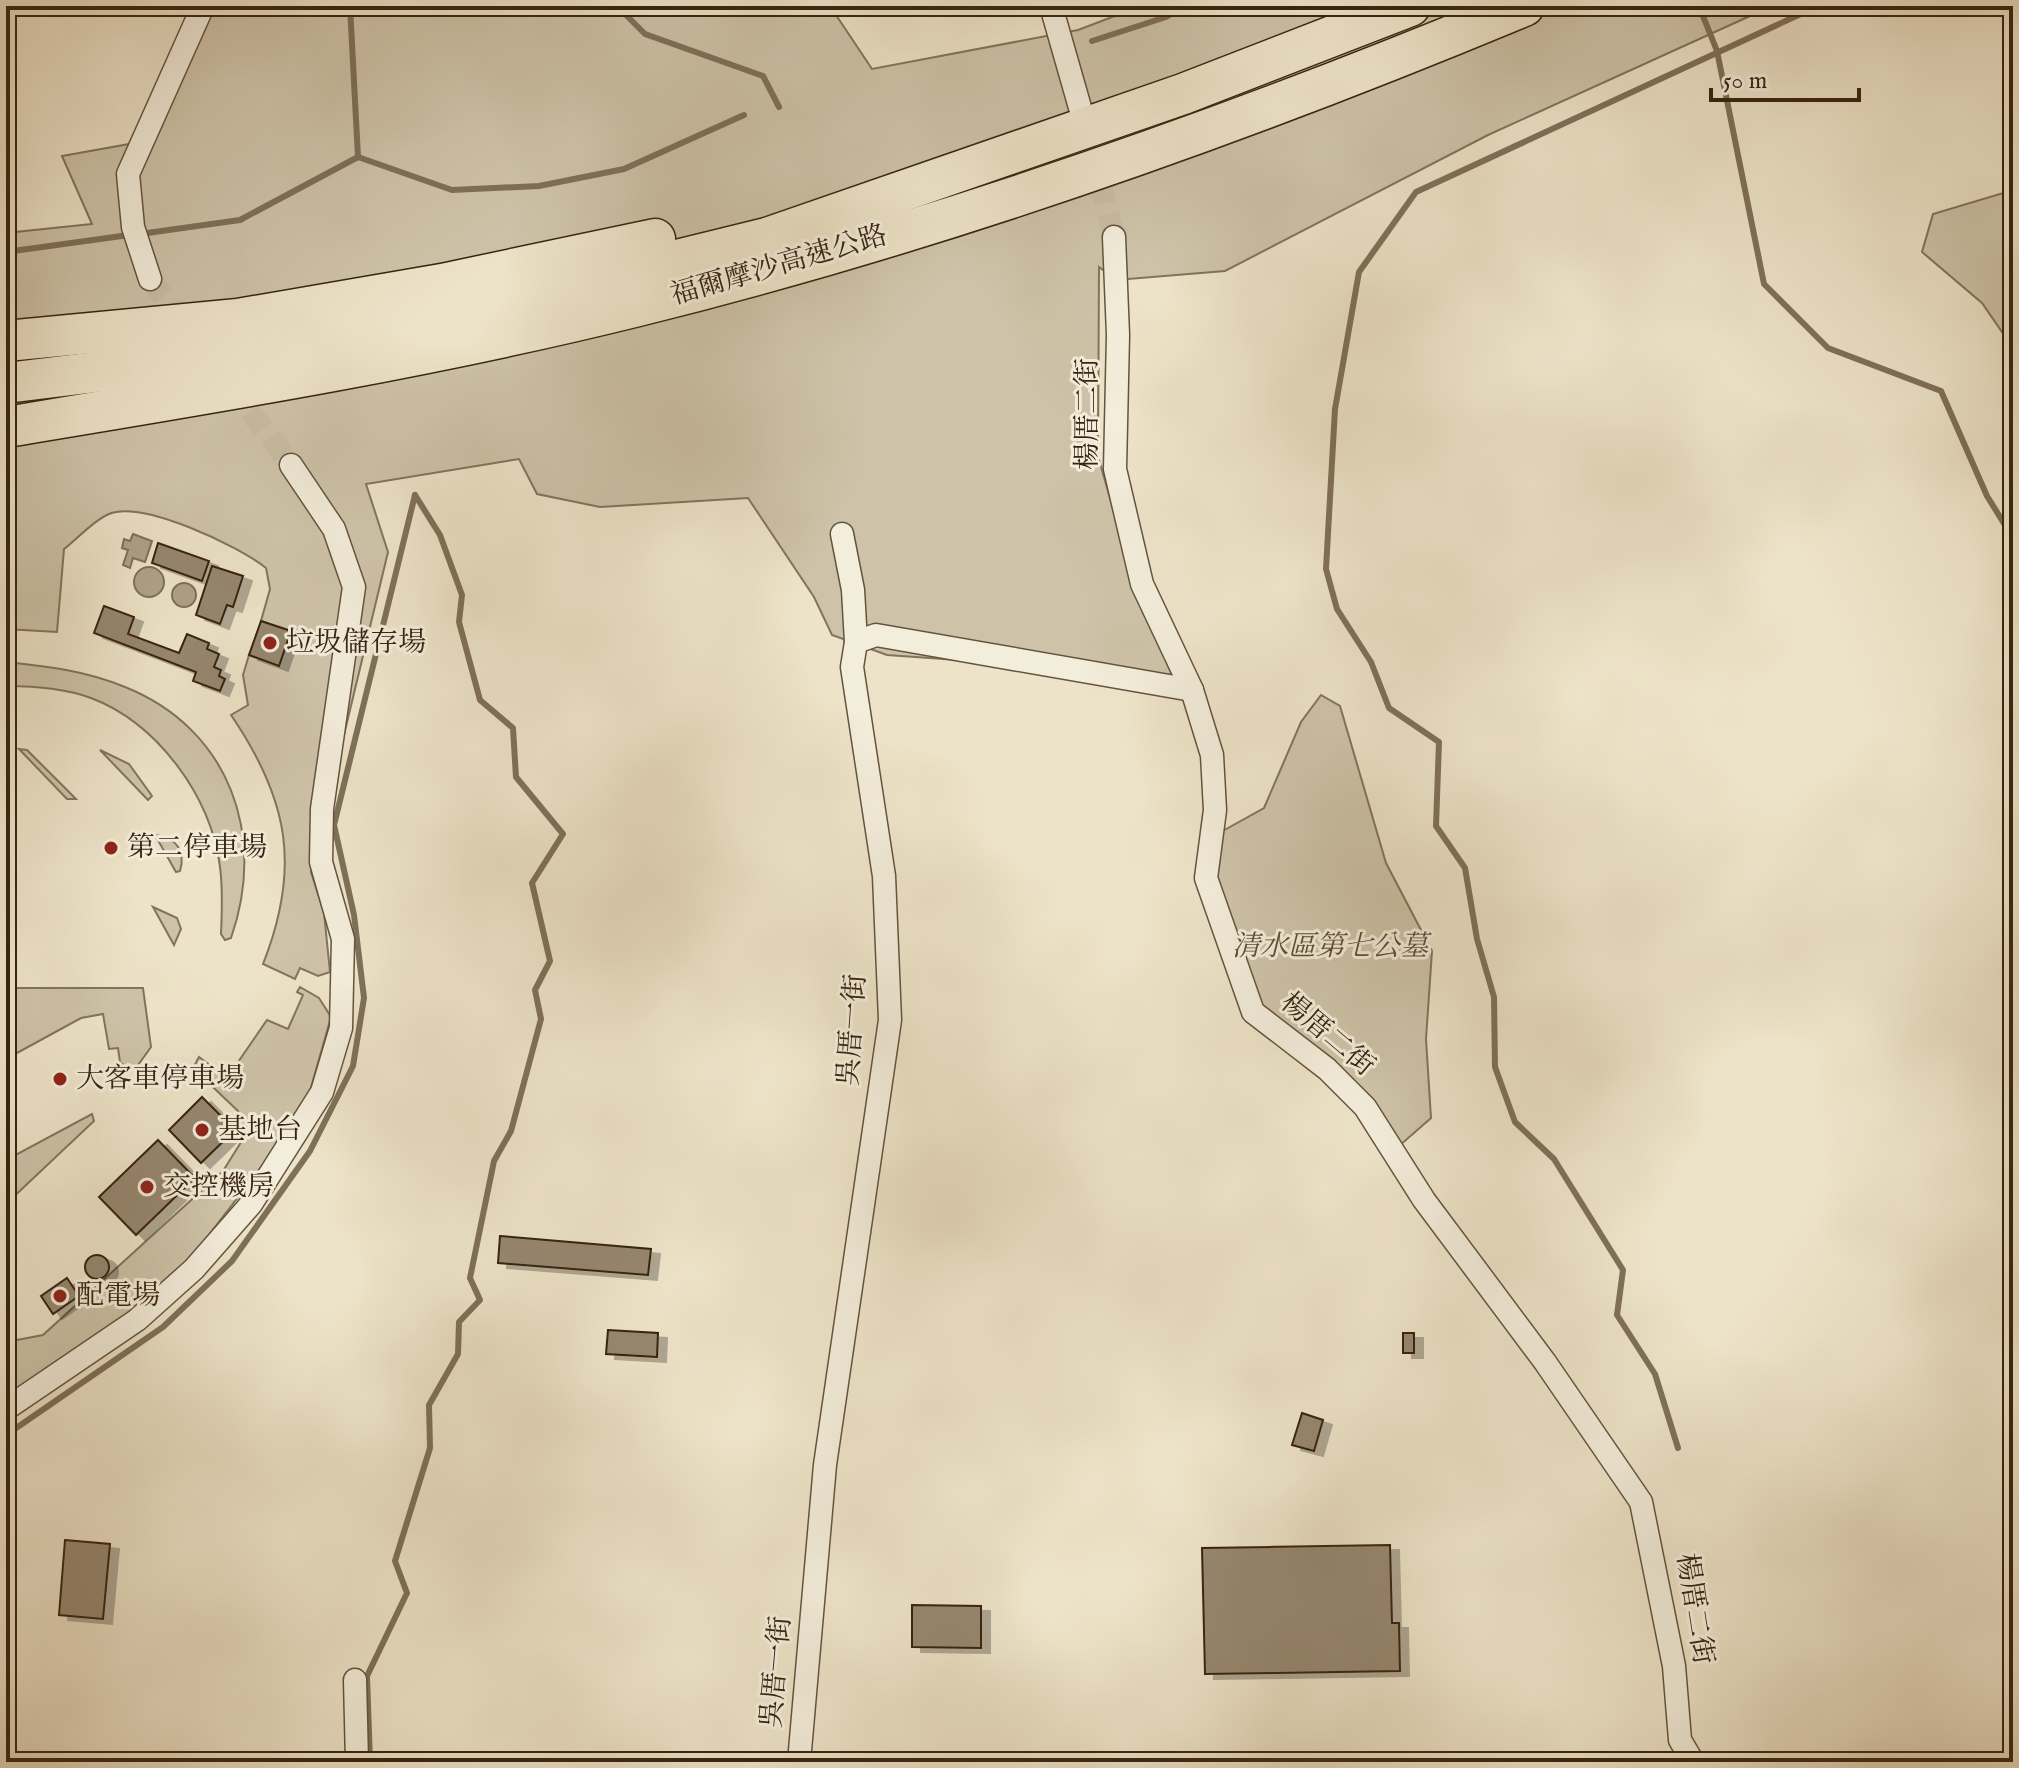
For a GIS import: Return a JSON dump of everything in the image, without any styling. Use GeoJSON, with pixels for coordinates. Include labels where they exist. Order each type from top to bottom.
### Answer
{"type":"FeatureCollection","features":[{"type":"Feature","properties":{"kind":"highway","name":"福爾摩沙高速公路"},"geometry":{"type":"LineString","coordinates":[[6,383],[178,362],[468,312],[767,238],[1183,94],[1410,6]]}},
{"type":"Feature","properties":{"kind":"highway","name":"福爾摩沙高速公路"},"geometry":{"type":"LineString","coordinates":[[6,427],[414,358],[637,307],[775,270],[1127,160],[1356,76],[1524,6]]}},
{"type":"Feature","properties":{"kind":"highway"},"geometry":{"type":"LineString","coordinates":[[6,341],[238,319],[442,284],[808,206],[1183,94]]}},
{"type":"Feature","properties":{"kind":"street"},"geometry":{"type":"LineString","coordinates":[[150,279],[133,227],[128,174],[203,6]]}},
{"type":"Feature","properties":{"kind":"street"},"geometry":{"type":"LineString","coordinates":[[1051,6],[1081,111]]}},
{"type":"Feature","properties":{"kind":"street","name":"楊厝二街"},"geometry":{"type":"LineString","coordinates":[[1114,237],[1118,335],[1115,469],[1142,584],[1192,690],[1212,755],[1215,810],[1206,878],[1253,1012],[1327,1069],[1365,1107],[1424,1200],[1545,1362],[1641,1502],[1674,1666],[1680,1740],[1693,1762]]}},
{"type":"Feature","properties":{"kind":"street"},"geometry":{"type":"LineString","coordinates":[[6,1409],[137,1320],[194,1269],[251,1204],[322,1092],[341,1028],[343,939],[321,862],[322,809],[354,587],[334,529],[291,465]]}},
{"type":"Feature","properties":{"kind":"street","name":"吳厝一街"},"geometry":{"type":"LineString","coordinates":[[799,1762],[825,1465],[890,1020],[884,876],[852,667],[856,642],[853,590],[842,534]]}},
{"type":"Feature","properties":{"kind":"street"},"geometry":{"type":"LineString","coordinates":[[856,642],[876,635],[1192,690]]}},
{"type":"Feature","properties":{"kind":"street"},"geometry":{"type":"LineString","coordinates":[[355,1680],[357,1762]]}},
{"type":"Feature","properties":{"kind":"green space"},"geometry":{"type":"Polygon","coordinates":[[[190,6],[830,6],[872,69],[1078,30],[1141,6],[1772,6],[1488,135],[1225,271],[1116,280],[1099,267],[1098,456],[1133,579],[1172,675],[887,655],[832,635],[814,597],[748,498],[600,507],[537,494],[519,459],[366,484],[388,552],[311,872],[324,913],[330,972],[318,976],[300,968],[295,979],[263,964],[282,897],[285,865],[283,835],[266,776],[231,715],[248,705],[243,675],[249,655],[279,665],[291,632],[261,621],[270,589],[266,568],[235,548],[166,519],[124,511],[109,514],[64,549],[57,632],[6,629],[6,233],[92,224],[62,156],[129,144],[189,17],[190,6]]]}},
{"type":"Feature","properties":{"kind":"green space"},"geometry":{"type":"Polygon","coordinates":[[[2013,190],[2013,348],[1982,303],[1922,252],[1933,214],[2013,190]]]}},
{"type":"Feature","properties":{"kind":"green space"},"geometry":{"type":"Polygon","coordinates":[[[6,662],[81,673],[125,687],[161,706],[191,730],[214,758],[231,790],[241,825],[244,862],[241,900],[231,938],[225,940],[221,934],[222,884],[215,841],[193,789],[177,766],[138,725],[91,698],[49,688],[6,686],[6,662]]]}},
{"type":"Feature","properties":{"kind":"green space","name":"清水區第七公墓"},"geometry":{"type":"Polygon","coordinates":[[[1321,695],[1340,706],[1386,863],[1432,951],[1426,1039],[1431,1118],[1398,1147],[1254,1002],[1216,883],[1219,833],[1264,808],[1301,722],[1321,695]]]}},
{"type":"Feature","properties":{"kind":"green space"},"geometry":{"type":"Polygon","coordinates":[[[19,749],[27,750],[76,799],[67,799],[19,749]]]}},
{"type":"Feature","properties":{"kind":"green space"},"geometry":{"type":"Polygon","coordinates":[[[100,750],[129,764],[152,796],[148,800],[100,750]]]}},
{"type":"Feature","properties":{"kind":"green space"},"geometry":{"type":"Polygon","coordinates":[[[155,835],[169,839],[178,846],[182,857],[180,871],[176,872],[155,835]]]}},
{"type":"Feature","properties":{"kind":"green space"},"geometry":{"type":"Polygon","coordinates":[[[153,907],[177,918],[181,929],[174,945],[153,907]]]}},
{"type":"Feature","properties":{"kind":"green space"},"geometry":{"type":"Polygon","coordinates":[[[300,987],[319,998],[331,1017],[310,1091],[269,1157],[184,1267],[134,1309],[6,1397],[6,1342],[43,1335],[223,1171],[243,1139],[238,1111],[193,1068],[199,1057],[227,1078],[267,1020],[288,1029],[303,995],[297,992],[300,987]]]}},
{"type":"Feature","properties":{"kind":"green space"},"geometry":{"type":"Polygon","coordinates":[[[6,988],[143,988],[151,1047],[138,1065],[126,1067],[120,1062],[118,1048],[109,1049],[103,1014],[81,1018],[6,1059],[6,988]]]}},
{"type":"Feature","properties":{"kind":"green space"},"geometry":{"type":"Polygon","coordinates":[[[92,1114],[94,1121],[6,1204],[6,1160],[92,1114]]]}},
{"type":"Feature","properties":{"kind":"shaded area"},"geometry":{"type":"Polygon","coordinates":[[[133,534],[152,541],[145,562],[133,558],[130,568],[123,565],[128,550],[122,548],[124,539],[130,541],[133,534]]]}},
{"type":"Feature","properties":{"kind":"shaded area"},"geometry":{"type":"Polygon","coordinates":[[[149,567],[160,571],[164,582],[160,593],[149,597],[138,593],[134,582],[138,571],[149,567]]]}},
{"type":"Feature","properties":{"kind":"shaded area"},"geometry":{"type":"Polygon","coordinates":[[[184,583],[192,587],[196,595],[192,603],[184,607],[176,603],[172,595],[176,587],[184,583]]]}},
{"type":"Feature","properties":{"kind":"building"},"geometry":{"type":"Polygon","coordinates":[[[158,543],[209,561],[202,581],[152,563],[158,543]]]}},
{"type":"Feature","properties":{"kind":"building"},"geometry":{"type":"Polygon","coordinates":[[[212,566],[243,576],[233,607],[227,605],[220,624],[196,615],[212,566]]]}},
{"type":"Feature","properties":{"kind":"building"},"geometry":{"type":"Polygon","coordinates":[[[104,606],[134,617],[128,634],[179,653],[187,634],[209,643],[207,649],[219,654],[214,667],[221,670],[219,676],[225,679],[220,691],[193,681],[196,672],[94,633],[104,606]]]}},
{"type":"Feature","properties":{"kind":"building","name":"垃圾儲存場"},"geometry":{"type":"Polygon","coordinates":[[[261,621],[291,631],[279,666],[249,655],[261,621]]]}},
{"type":"Feature","properties":{"kind":"building","name":"基地台"},"geometry":{"type":"Polygon","coordinates":[[[202,1097],[235,1130],[201,1163],[169,1130],[202,1097]]]}},
{"type":"Feature","properties":{"kind":"building","name":"交控機房"},"geometry":{"type":"Polygon","coordinates":[[[158,1140],[195,1178],[136,1235],[99,1197],[158,1140]]]}},
{"type":"Feature","properties":{"kind":"building"},"geometry":{"type":"Polygon","coordinates":[[[500,1236],[651,1249],[648,1275],[498,1263],[500,1236]]]}},
{"type":"Feature","properties":{"kind":"building"},"geometry":{"type":"Polygon","coordinates":[[[97,1255],[105,1259],[109,1267],[105,1275],[97,1279],[89,1275],[85,1267],[89,1259],[97,1255]]]}},
{"type":"Feature","properties":{"kind":"building","name":"配電場"},"geometry":{"type":"Polygon","coordinates":[[[67,1278],[79,1296],[53,1314],[41,1296],[67,1278]]]}},
{"type":"Feature","properties":{"kind":"building"},"geometry":{"type":"Polygon","coordinates":[[[608,1330],[658,1333],[657,1357],[606,1354],[608,1330]]]}},
{"type":"Feature","properties":{"kind":"building"},"geometry":{"type":"Polygon","coordinates":[[[1403,1333],[1414,1333],[1414,1353],[1403,1353],[1403,1333]]]}},
{"type":"Feature","properties":{"kind":"building"},"geometry":{"type":"Polygon","coordinates":[[[1302,1413],[1323,1420],[1314,1451],[1292,1445],[1302,1413]]]}},
{"type":"Feature","properties":{"kind":"building"},"geometry":{"type":"Polygon","coordinates":[[[65,1540],[110,1544],[103,1619],[59,1615],[65,1540]]]}},
{"type":"Feature","properties":{"kind":"building"},"geometry":{"type":"Polygon","coordinates":[[[1390,1545],[1392,1623],[1399,1623],[1400,1671],[1205,1674],[1202,1548],[1390,1545]]]}},
{"type":"Feature","properties":{"kind":"building"},"geometry":{"type":"Polygon","coordinates":[[[912,1605],[981,1606],[981,1648],[912,1647],[912,1605]]]}},
{"type":"Feature","properties":{"kind":"waterway"},"geometry":{"type":"LineString","coordinates":[[350,6],[358,157]]}},
{"type":"Feature","properties":{"kind":"waterway"},"geometry":{"type":"LineString","coordinates":[[617,6],[645,34],[763,76],[779,107]]}},
{"type":"Feature","properties":{"kind":"waterway"},"geometry":{"type":"LineString","coordinates":[[1092,41],[1166,17],[1185,6]]}},
{"type":"Feature","properties":{"kind":"waterway"},"geometry":{"type":"LineString","coordinates":[[1699,6],[1717,51],[1764,284],[1828,348],[1941,391],[1987,496],[2013,538]]}},
{"type":"Feature","properties":{"kind":"waterway"},"geometry":{"type":"LineString","coordinates":[[1678,1448],[1655,1374],[1617,1315],[1623,1270],[1554,1159],[1515,1122],[1495,1067],[1494,997],[1477,939],[1465,868],[1436,826],[1439,742],[1389,708],[1371,662],[1337,609],[1326,569],[1335,409],[1359,272],[1416,192],[1818,6]]}},
{"type":"Feature","properties":{"kind":"waterway"},"geometry":{"type":"LineString","coordinates":[[140,234],[240,220],[358,157],[452,190],[539,186],[624,169],[744,115]]}},
{"type":"Feature","properties":{"kind":"waterway"},"geometry":{"type":"LineString","coordinates":[[6,252],[129,235]]}},
{"type":"Feature","properties":{"kind":"waterway"},"geometry":{"type":"LineString","coordinates":[[6,1435],[163,1327],[232,1261],[310,1151],[353,1066],[364,998],[354,915],[334,825],[415,495]]}},
{"type":"Feature","properties":{"kind":"waterway"},"geometry":{"type":"LineString","coordinates":[[370,1762],[367,1676],[407,1593],[395,1561],[430,1448],[429,1405],[458,1354],[459,1322],[480,1300],[470,1278],[494,1161],[511,1131],[541,1019],[535,990],[550,961],[532,883],[563,834],[516,777],[513,728],[480,700],[459,622],[462,595],[440,535],[415,495]]}},
{"type":"Feature","properties":{"kind":"tunnel"},"geometry":{"type":"LineString","coordinates":[[1083,118],[1114,237]]}},
{"type":"Feature","properties":{"kind":"tunnel"},"geometry":{"type":"LineString","coordinates":[[150,279],[188,329]]}},
{"type":"Feature","properties":{"kind":"tunnel"},"geometry":{"type":"LineString","coordinates":[[230,385],[291,465]]}},
{"type":"Feature","properties":{"kind":"place","name":"垃圾儲存場"},"geometry":{"type":"Point","coordinates":[270,643]}},
{"type":"Feature","properties":{"kind":"place","name":"第二停車場"},"geometry":{"type":"Point","coordinates":[111,848]}},
{"type":"Feature","properties":{"kind":"place","name":"大客車停車場"},"geometry":{"type":"Point","coordinates":[60,1079]}},
{"type":"Feature","properties":{"kind":"place","name":"基地台"},"geometry":{"type":"Point","coordinates":[202,1130]}},
{"type":"Feature","properties":{"kind":"place","name":"交控機房"},"geometry":{"type":"Point","coordinates":[147,1187]}},
{"type":"Feature","properties":{"kind":"place","name":"配電場"},"geometry":{"type":"Point","coordinates":[60,1296]}}]}
